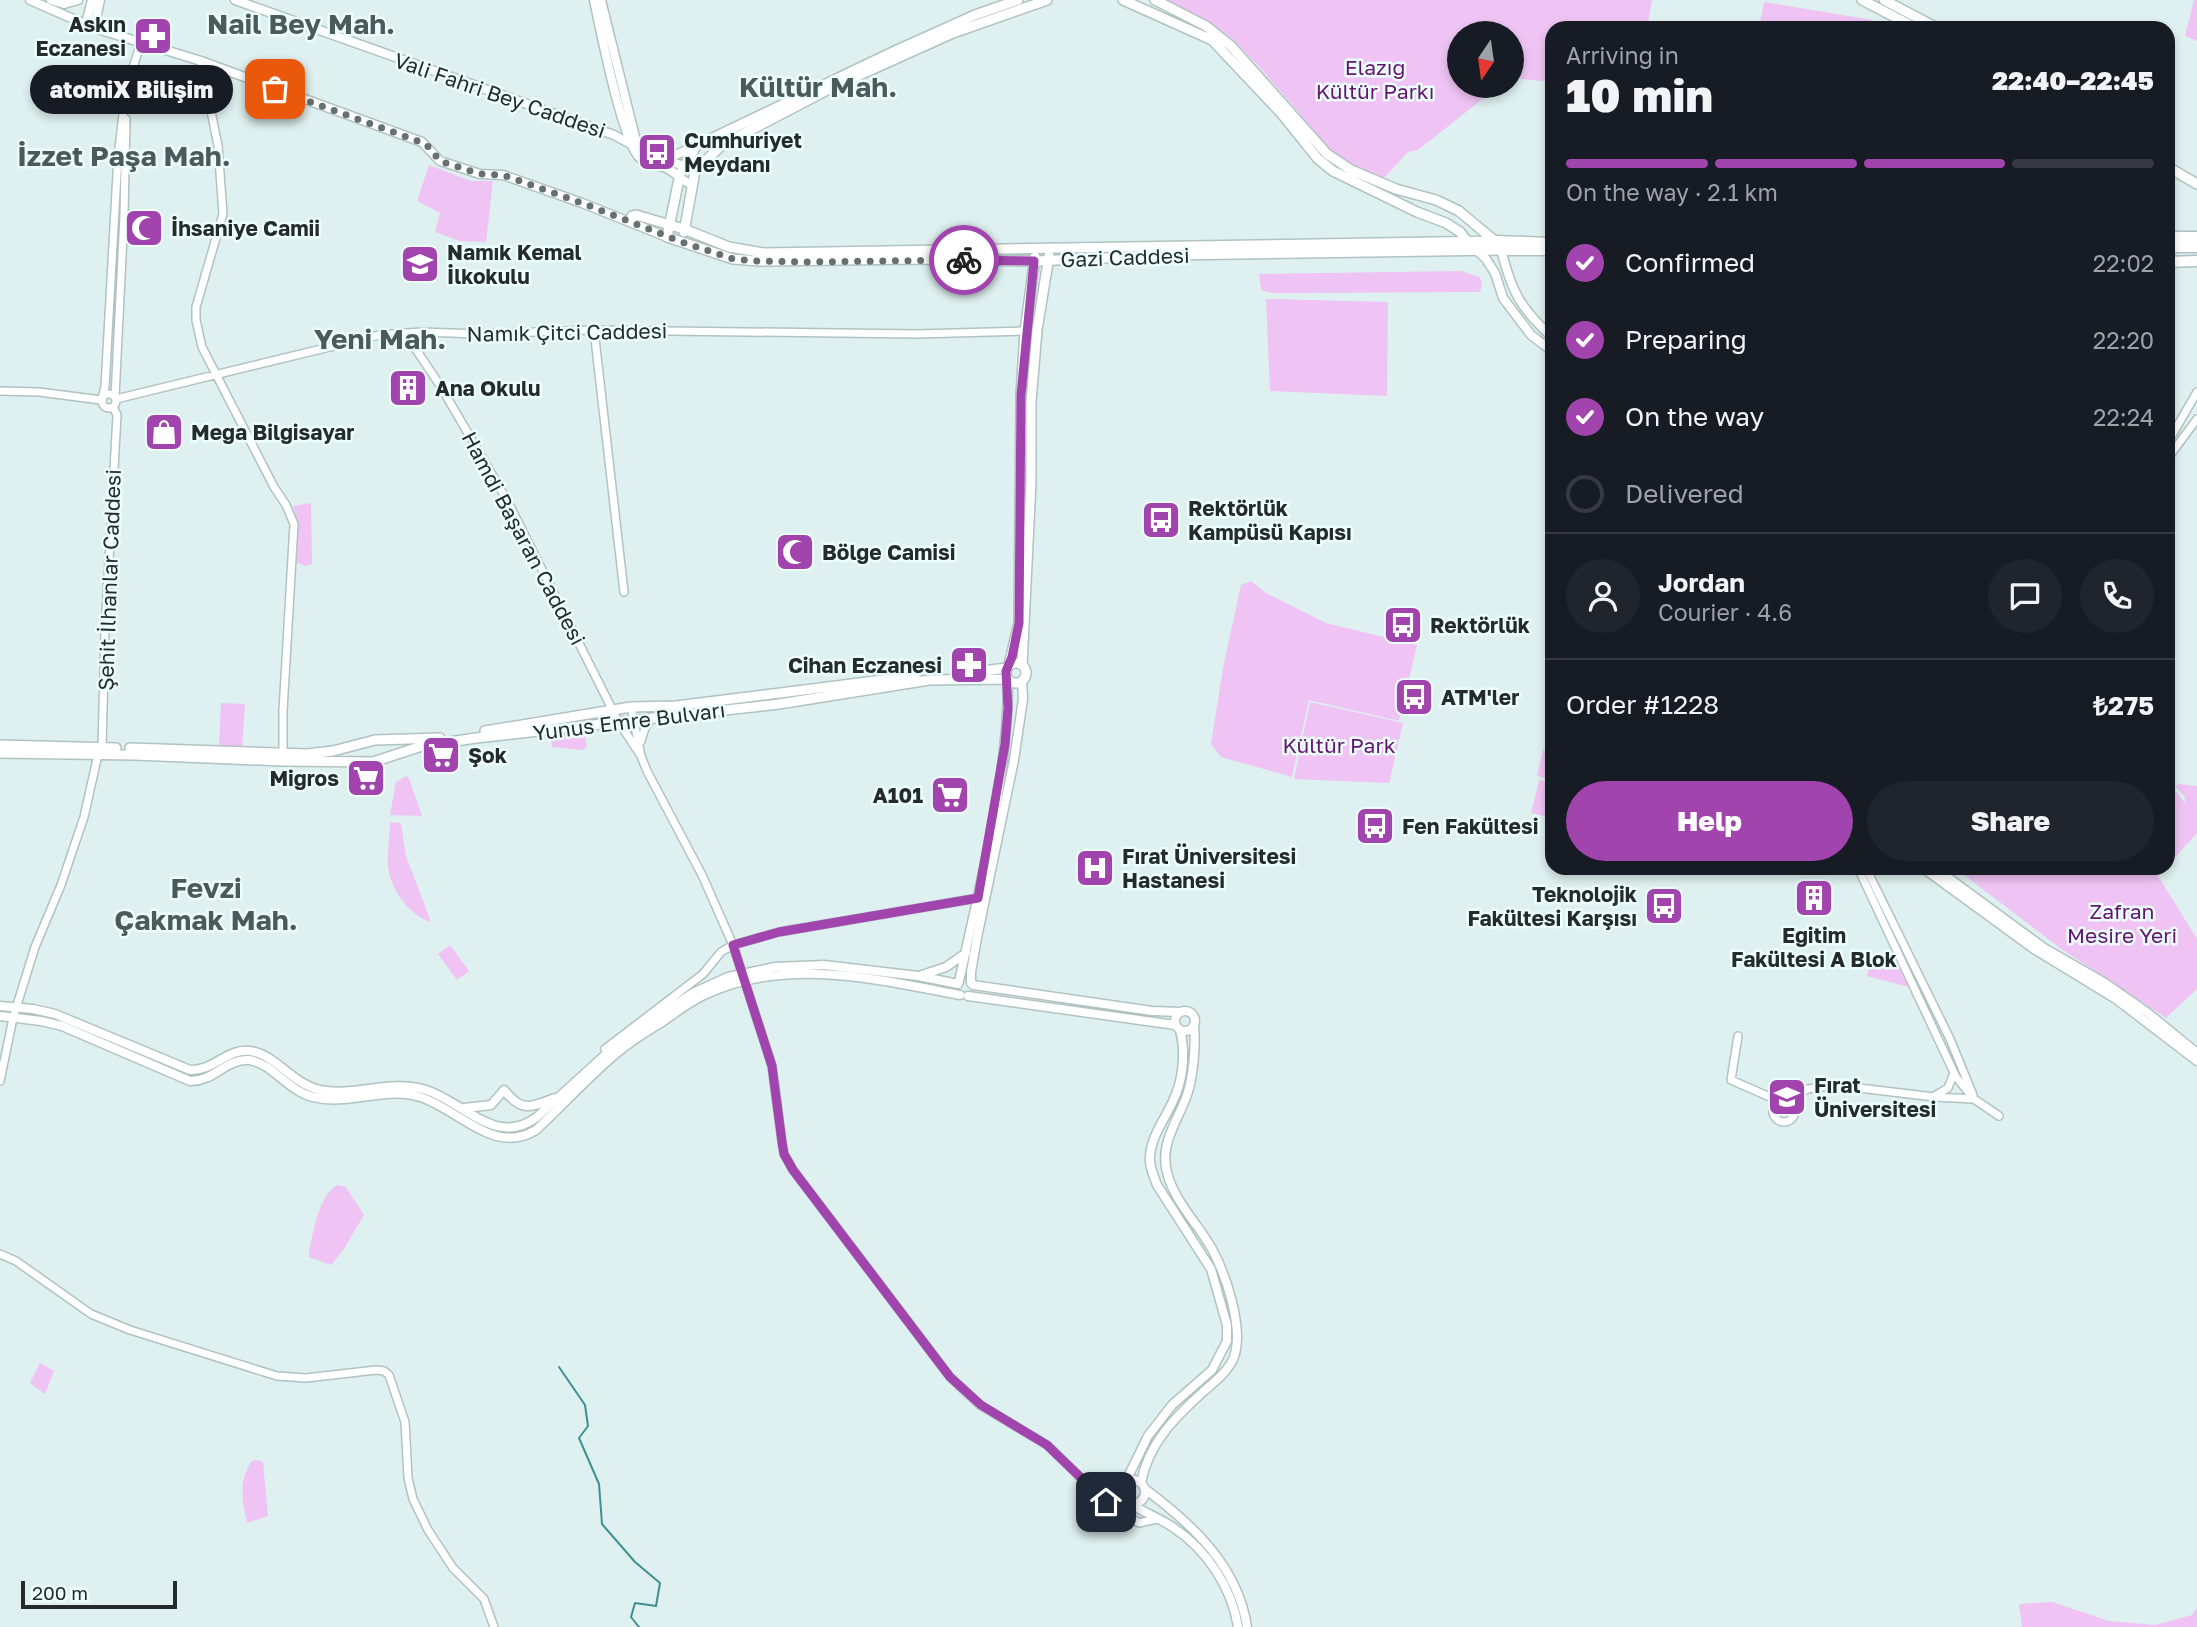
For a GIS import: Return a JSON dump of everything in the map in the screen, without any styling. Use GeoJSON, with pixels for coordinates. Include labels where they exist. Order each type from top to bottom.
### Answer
{"type":"FeatureCollection","features":[{"type":"Feature","properties":{"kind":"highway"},"geometry":{"type":"LineString","coordinates":[[2175,237],[2197,237]]}},
{"type":"Feature","properties":{"kind":"highway"},"geometry":{"type":"LineString","coordinates":[[1498,245],[1545,243]]}},
{"type":"Feature","properties":{"kind":"highway"},"geometry":{"type":"LineString","coordinates":[[1498,245],[1545,249]]}},
{"type":"Feature","properties":{"kind":"highway"},"geometry":{"type":"LineString","coordinates":[[2175,247],[2197,247]]}},
{"type":"Feature","properties":{"kind":"highway"},"geometry":{"type":"LineString","coordinates":[[2175,253],[2197,253]]}},
{"type":"Feature","properties":{"kind":"highway"},"geometry":{"type":"LineString","coordinates":[[2175,262],[2197,261]]}},
{"type":"Feature","properties":{"kind":"main road","name":"Gazi Caddesi"},"geometry":{"type":"LineString","coordinates":[[30,0],[94,28],[201,61],[426,144],[440,161],[480,174],[503,175],[733,259],[1034,261],[1186,254],[1477,250],[1498,245]]}},
{"type":"Feature","properties":{"kind":"main road"},"geometry":{"type":"LineString","coordinates":[[51,0],[64,5],[78,0]]}},
{"type":"Feature","properties":{"kind":"main road"},"geometry":{"type":"LineString","coordinates":[[86,24],[92,0]]}},
{"type":"Feature","properties":{"kind":"main road"},"geometry":{"type":"LineString","coordinates":[[94,28],[100,0]]}},
{"type":"Feature","properties":{"kind":"main road","name":"Vali Fahri Bey Caddesi"},"geometry":{"type":"LineString","coordinates":[[235,0],[614,135],[695,171]]}},
{"type":"Feature","properties":{"kind":"main road"},"geometry":{"type":"LineString","coordinates":[[594,0],[622,115],[634,146],[643,160],[671,170],[691,184]]}},
{"type":"Feature","properties":{"kind":"main road"},"geometry":{"type":"LineString","coordinates":[[601,0],[634,146]]}},
{"type":"Feature","properties":{"kind":"main road"},"geometry":{"type":"LineString","coordinates":[[666,159],[897,50],[975,15],[1018,0]]}},
{"type":"Feature","properties":{"kind":"main road"},"geometry":{"type":"LineString","coordinates":[[682,242],[695,171],[722,145],[833,87],[977,22],[1047,0]]}},
{"type":"Feature","properties":{"kind":"main road"},"geometry":{"type":"LineString","coordinates":[[1123,0],[1212,40],[1281,113],[1318,159],[1333,171],[1460,232],[1495,273],[1503,298],[1531,335],[1545,346]]}},
{"type":"Feature","properties":{"kind":"main road"},"geometry":{"type":"LineString","coordinates":[[1154,0],[1206,26],[1231,46],[1327,154],[1339,163],[1396,189],[1437,200],[1459,211],[1498,245],[1508,277],[1528,316],[1545,331]]}},
{"type":"Feature","properties":{"kind":"main road"},"geometry":{"type":"LineString","coordinates":[[1862,0],[1902,21]]}},
{"type":"Feature","properties":{"kind":"main road"},"geometry":{"type":"LineString","coordinates":[[1884,0],[1924,21]]}},
{"type":"Feature","properties":{"kind":"main road"},"geometry":{"type":"LineString","coordinates":[[614,135],[622,115]]}},
{"type":"Feature","properties":{"kind":"main road"},"geometry":{"type":"LineString","coordinates":[[667,237],[679,178],[696,146]]}},
{"type":"Feature","properties":{"kind":"main road"},"geometry":{"type":"LineString","coordinates":[[2175,164],[2197,177]]}},
{"type":"Feature","properties":{"kind":"main road"},"geometry":{"type":"LineString","coordinates":[[2175,171],[2197,184]]}},
{"type":"Feature","properties":{"kind":"main road","name":"Gazi Caddesi"},"geometry":{"type":"LineString","coordinates":[[629,221],[636,215],[670,224],[729,247],[764,253],[1467,241],[1498,245]]}},
{"type":"Feature","properties":{"kind":"main road"},"geometry":{"type":"LineString","coordinates":[[964,995],[957,991],[958,983],[978,898],[1005,744],[1008,680],[1005,674],[1019,623],[1019,451],[1025,331],[1036,248]]}},
{"type":"Feature","properties":{"kind":"main road"},"geometry":{"type":"LineString","coordinates":[[964,995],[973,990],[971,972],[1014,760],[1023,699],[1022,681],[1026,673],[1022,665],[1031,482],[1031,402],[1037,330],[1050,248]]}},
{"type":"Feature","properties":{"kind":"main road"},"geometry":{"type":"LineString","coordinates":[[1008,666],[1017,663],[1022,665]]}},
{"type":"Feature","properties":{"kind":"main road","name":"Yunus Emre Bulvarı"},"geometry":{"type":"LineString","coordinates":[[0,753],[100,750],[283,754],[333,751],[375,740],[449,737],[614,710],[676,706],[1008,666]]}},
{"type":"Feature","properties":{"kind":"main road","name":"Yunus Emre Bulvarı"},"geometry":{"type":"LineString","coordinates":[[0,746],[373,762],[422,746],[634,718],[779,704],[929,680],[1008,680]]}},
{"type":"Feature","properties":{"kind":"main road"},"geometry":{"type":"LineString","coordinates":[[1008,680],[1016,683],[1022,681]]}},
{"type":"Feature","properties":{"kind":"main road"},"geometry":{"type":"LineString","coordinates":[[1933,875],[2034,949],[2116,999],[2197,1061]]}},
{"type":"Feature","properties":{"kind":"main road"},"geometry":{"type":"LineString","coordinates":[[1945,875],[2044,948],[2105,983],[2148,1013],[2197,1053]]}},
{"type":"Feature","properties":{"kind":"main road"},"geometry":{"type":"LineString","coordinates":[[918,976],[946,967],[966,953]]}},
{"type":"Feature","properties":{"kind":"main road"},"geometry":{"type":"LineString","coordinates":[[0,1006],[55,1014],[190,1070],[208,1067],[237,1052],[251,1051],[265,1056],[300,1083],[319,1089],[341,1091],[387,1085],[407,1086],[437,1094],[495,1126],[516,1128],[530,1122],[626,1036],[704,986],[806,965],[918,976],[958,983],[964,980],[972,984],[1152,1011],[1186,1011],[1194,1016],[1190,1082],[1187,1096],[1166,1142],[1164,1157],[1167,1175],[1176,1195],[1212,1249],[1223,1276],[1236,1319],[1236,1346],[1228,1369],[1174,1418],[1149,1457],[1143,1486],[1144,1496],[1140,1501],[1130,1503]]}},
{"type":"Feature","properties":{"kind":"main road"},"geometry":{"type":"LineString","coordinates":[[0,1016],[62,1026],[183,1079],[205,1080],[228,1066],[250,1060],[261,1064],[293,1089],[311,1097],[330,1099],[392,1093],[412,1095],[444,1107],[489,1135],[510,1139],[522,1137],[536,1129],[609,1059],[639,1037],[701,997],[744,977],[828,974],[875,979],[1186,1031],[1194,1027]]}},
{"type":"Feature","properties":{"kind":"main road"},"geometry":{"type":"LineString","coordinates":[[1181,1012],[1176,1016],[1182,1052],[1180,1084],[1152,1146],[1151,1169],[1157,1185],[1211,1269],[1227,1325],[1227,1341],[1212,1370],[1172,1405],[1148,1436],[1122,1493],[1130,1503],[1190,1539],[1214,1567],[1235,1609],[1238,1627]]}},
{"type":"Feature","properties":{"kind":"main road"},"geometry":{"type":"LineString","coordinates":[[461,1108],[491,1105],[504,1090],[514,1103],[521,1107],[537,1105],[558,1097]]}},
{"type":"Feature","properties":{"kind":"main road"},"geometry":{"type":"LineString","coordinates":[[1125,1483],[1131,1480],[1143,1486],[1192,1526],[1229,1572],[1245,1611],[1247,1627]]}},
{"type":"Feature","properties":{"kind":"street"},"geometry":{"type":"LineString","coordinates":[[115,401],[105,407],[102,399],[105,387],[118,156],[126,90],[141,42]]}},
{"type":"Feature","properties":{"kind":"street"},"geometry":{"type":"LineString","coordinates":[[201,61],[218,146],[223,214],[195,314],[202,347],[294,524],[283,754]]}},
{"type":"Feature","properties":{"kind":"street","name":"Şehit İlhanlar Caddesi"},"geometry":{"type":"LineString","coordinates":[[0,1082],[13,1018],[35,947],[61,885],[84,817],[100,750],[117,415],[115,401],[125,191],[126,90]]}},
{"type":"Feature","properties":{"kind":"street"},"geometry":{"type":"LineString","coordinates":[[594,330],[624,592]]}},
{"type":"Feature","properties":{"kind":"street","name":"Namık Çitci Caddesi"},"geometry":{"type":"LineString","coordinates":[[102,399],[108,394],[115,401],[379,335],[405,333],[479,334],[594,330],[917,334],[1025,331]]}},
{"type":"Feature","properties":{"kind":"street","name":"Hamdi Başaran Caddesi"},"geometry":{"type":"LineString","coordinates":[[405,333],[441,387],[509,502],[618,721],[641,756]]}},
{"type":"Feature","properties":{"kind":"street"},"geometry":{"type":"LineString","coordinates":[[2175,430],[2197,392],[2197,387]]}},
{"type":"Feature","properties":{"kind":"street"},"geometry":{"type":"LineString","coordinates":[[0,391],[102,399]]}},
{"type":"Feature","properties":{"kind":"street"},"geometry":{"type":"LineString","coordinates":[[2175,449],[2197,419]]}},
{"type":"Feature","properties":{"kind":"street"},"geometry":{"type":"LineString","coordinates":[[631,708],[641,756],[702,875],[733,945],[772,1066],[784,1154],[793,1170],[937,1362],[981,1405],[1047,1445],[1106,1502],[1139,1523],[1157,1519]]}},
{"type":"Feature","properties":{"kind":"street"},"geometry":{"type":"LineString","coordinates":[[640,745],[652,716]]}},
{"type":"Feature","properties":{"kind":"street"},"geometry":{"type":"LineString","coordinates":[[1862,875],[1918,985],[1950,1039],[1974,1099]]}},
{"type":"Feature","properties":{"kind":"street"},"geometry":{"type":"LineString","coordinates":[[1869,875],[1962,1086],[1974,1099],[1999,1116]]}},
{"type":"Feature","properties":{"kind":"street"},"geometry":{"type":"LineString","coordinates":[[605,1049],[703,974],[721,952],[733,945],[779,932],[978,898]]}},
{"type":"Feature","properties":{"kind":"street"},"geometry":{"type":"LineString","coordinates":[[1738,1037],[1731,1080],[1780,1101],[1808,1089],[1834,1085],[1974,1099]]}},
{"type":"Feature","properties":{"kind":"street"},"geometry":{"type":"LineString","coordinates":[[1934,1097],[1948,1088],[1955,1073]]}},
{"type":"Feature","properties":{"kind":"street"},"geometry":{"type":"LineString","coordinates":[[0,1254],[16,1261],[91,1314],[130,1330],[277,1376],[306,1378],[348,1371],[384,1371],[389,1375],[405,1422],[408,1478],[413,1499],[428,1531],[453,1568],[484,1599],[494,1627]]}},
{"type":"Feature","properties":{"kind":"green space","name":"Elazığ Kültür Parkı"},"geometry":{"type":"Polygon","coordinates":[[[1164,0],[1652,0],[1648,21],[1545,21],[1545,81],[1524,79],[1524,21],[1447,21],[1447,98],[1484,98],[1418,150],[1408,152],[1384,178],[1356,169],[1333,152],[1246,53],[1222,30],[1164,0]]]}},
{"type":"Feature","properties":{"kind":"green space"},"geometry":{"type":"Polygon","coordinates":[[[2194,0],[2197,0],[2197,41],[2185,36],[2194,0]]]}},
{"type":"Feature","properties":{"kind":"green space"},"geometry":{"type":"Polygon","coordinates":[[[1764,2],[1872,20],[1872,21],[1760,21],[1764,2]]]}},
{"type":"Feature","properties":{"kind":"green space"},"geometry":{"type":"Polygon","coordinates":[[[429,165],[471,181],[493,181],[486,242],[459,241],[435,232],[440,213],[417,201],[429,165]]]}},
{"type":"Feature","properties":{"kind":"green space"},"geometry":{"type":"Polygon","coordinates":[[[1461,271],[1480,277],[1480,292],[1272,293],[1261,290],[1259,274],[1461,271]]]}},
{"type":"Feature","properties":{"kind":"green space"},"geometry":{"type":"Polygon","coordinates":[[[1266,299],[1388,302],[1387,396],[1270,391],[1266,299]]]}},
{"type":"Feature","properties":{"kind":"green space"},"geometry":{"type":"Polygon","coordinates":[[[311,503],[312,564],[305,566],[297,562],[298,522],[293,506],[311,503]]]}},
{"type":"Feature","properties":{"kind":"green space"},"geometry":{"type":"Polygon","coordinates":[[[1251,581],[1266,593],[1326,623],[1417,645],[1399,721],[1309,700],[1292,777],[1221,757],[1211,744],[1223,668],[1241,585],[1251,581]]]}},
{"type":"Feature","properties":{"kind":"green space","name":"Kültür Park"},"geometry":{"type":"Polygon","coordinates":[[[1310,702],[1403,723],[1389,783],[1294,779],[1310,702]]]}},
{"type":"Feature","properties":{"kind":"green space"},"geometry":{"type":"Polygon","coordinates":[[[221,703],[245,704],[242,749],[219,748],[221,703]]]}},
{"type":"Feature","properties":{"kind":"green space"},"geometry":{"type":"Polygon","coordinates":[[[583,728],[587,746],[584,750],[552,747],[550,734],[583,728]]]}},
{"type":"Feature","properties":{"kind":"green space"},"geometry":{"type":"Polygon","coordinates":[[[1543,750],[1545,750],[1545,778],[1537,776],[1543,750]]]}},
{"type":"Feature","properties":{"kind":"green space"},"geometry":{"type":"Polygon","coordinates":[[[406,776],[422,816],[390,815],[396,782],[406,776]]]}},
{"type":"Feature","properties":{"kind":"green space"},"geometry":{"type":"Polygon","coordinates":[[[1539,780],[1545,781],[1545,816],[1531,813],[1539,780]]]}},
{"type":"Feature","properties":{"kind":"green space","name":"Zafran Mesire Yeri"},"geometry":{"type":"Polygon","coordinates":[[[2175,786],[2197,786],[2197,833],[2175,857],[2175,791],[2186,804],[2184,796],[2175,786]]]}},
{"type":"Feature","properties":{"kind":"green space"},"geometry":{"type":"Polygon","coordinates":[[[390,822],[401,823],[406,856],[431,922],[409,908],[393,884],[388,867],[390,822]]]}},
{"type":"Feature","properties":{"kind":"green space","name":"Zafran Mesire Yeri"},"geometry":{"type":"Polygon","coordinates":[[[1964,875],[2159,875],[2197,939],[2197,989],[2166,1018],[2060,948],[1964,875]]]}},
{"type":"Feature","properties":{"kind":"green space"},"geometry":{"type":"Polygon","coordinates":[[[450,945],[469,971],[457,980],[438,954],[450,945]]]}},
{"type":"Feature","properties":{"kind":"green space"},"geometry":{"type":"Polygon","coordinates":[[[1880,953],[1899,965],[1910,984],[1909,987],[1867,976],[1871,958],[1880,953]]]}},
{"type":"Feature","properties":{"kind":"green space"},"geometry":{"type":"Polygon","coordinates":[[[338,1185],[346,1187],[364,1215],[331,1265],[309,1257],[309,1253],[322,1204],[338,1185]]]}},
{"type":"Feature","properties":{"kind":"green space"},"geometry":{"type":"Polygon","coordinates":[[[40,1363],[54,1371],[45,1394],[30,1383],[40,1363]]]}},
{"type":"Feature","properties":{"kind":"green space"},"geometry":{"type":"Polygon","coordinates":[[[252,1461],[263,1462],[268,1516],[247,1523],[243,1483],[252,1461]]]}},
{"type":"Feature","properties":{"kind":"green space"},"geometry":{"type":"Polygon","coordinates":[[[2052,1602],[2109,1621],[2155,1625],[2192,1615],[2197,1608],[2197,1627],[2022,1627],[2019,1604],[2052,1602]]]}},
{"type":"Feature","properties":{"kind":"waterway"},"geometry":{"type":"LineString","coordinates":[[559,1367],[585,1405],[588,1426],[579,1438],[599,1484],[602,1524],[635,1562],[660,1583],[656,1606],[635,1603],[631,1617],[639,1627]]}},
{"type":"Feature","properties":{"kind":"way so far"},"geometry":{"type":"LineString","coordinates":[[275,89],[426,144],[440,161],[480,174],[503,175],[733,259],[806,262],[964,260]]}},
{"type":"Feature","properties":{"kind":"place","name":"Askın Eczanesi"},"geometry":{"type":"Point","coordinates":[153,36]}},
{"type":"Feature","properties":{"kind":"place","name":"atomiX Bilişim"},"geometry":{"type":"Point","coordinates":[275,89]}},
{"type":"Feature","properties":{"kind":"place","name":"Cumhuriyet Meydanı"},"geometry":{"type":"Point","coordinates":[657,152]}},
{"type":"Feature","properties":{"kind":"place","name":"İhsaniye Camii"},"geometry":{"type":"Point","coordinates":[144,228]}},
{"type":"Feature","properties":{"kind":"place","name":"Namık Kemal İlkokulu"},"geometry":{"type":"Point","coordinates":[420,264]}},
{"type":"Feature","properties":{"kind":"place","name":"Ana Okulu"},"geometry":{"type":"Point","coordinates":[408,388]}},
{"type":"Feature","properties":{"kind":"place","name":"Mega Bilgisayar"},"geometry":{"type":"Point","coordinates":[164,432]}},
{"type":"Feature","properties":{"kind":"place","name":"Rektörlük Kampüsü Kapısı"},"geometry":{"type":"Point","coordinates":[1161,520]}},
{"type":"Feature","properties":{"kind":"place","name":"Bölge Camisi"},"geometry":{"type":"Point","coordinates":[795,552]}},
{"type":"Feature","properties":{"kind":"place","name":"Rektörlük"},"geometry":{"type":"Point","coordinates":[1403,625]}},
{"type":"Feature","properties":{"kind":"place","name":"Cihan Eczanesi"},"geometry":{"type":"Point","coordinates":[969,665]}},
{"type":"Feature","properties":{"kind":"place","name":"ATM'ler"},"geometry":{"type":"Point","coordinates":[1414,697]}},
{"type":"Feature","properties":{"kind":"place","name":"Şok"},"geometry":{"type":"Point","coordinates":[441,755]}},
{"type":"Feature","properties":{"kind":"place","name":"Migros"},"geometry":{"type":"Point","coordinates":[366,778]}},
{"type":"Feature","properties":{"kind":"place","name":"A101"},"geometry":{"type":"Point","coordinates":[950,795]}},
{"type":"Feature","properties":{"kind":"place","name":"Fen Fakültesi"},"geometry":{"type":"Point","coordinates":[1375,826]}},
{"type":"Feature","properties":{"kind":"place","name":"Fırat Üniversitesi Hastanesi"},"geometry":{"type":"Point","coordinates":[1095,868]}},
{"type":"Feature","properties":{"kind":"place","name":"Eğitim Fakültesi A Blok"},"geometry":{"type":"Point","coordinates":[1814,898]}},
{"type":"Feature","properties":{"kind":"place","name":"Teknolojik Fakültesi Karşısı"},"geometry":{"type":"Point","coordinates":[1664,906]}},
{"type":"Feature","properties":{"kind":"place","name":"Fırat Üniversitesi"},"geometry":{"type":"Point","coordinates":[1787,1097]}},
{"type":"Feature","properties":{"kind":"district","name":"Nail Bey Mah."},"geometry":{"type":"Point","coordinates":[301,23]}},
{"type":"Feature","properties":{"kind":"district","name":"Kültür Mah."},"geometry":{"type":"Point","coordinates":[818,86]}},
{"type":"Feature","properties":{"kind":"district","name":"İzzet Paşa Mah."},"geometry":{"type":"Point","coordinates":[124,155]}},
{"type":"Feature","properties":{"kind":"district","name":"Yeni Mah."},"geometry":{"type":"Point","coordinates":[380,338]}},
{"type":"Feature","properties":{"kind":"district","name":"Fevzi Çakmak Mah."},"geometry":{"type":"Point","coordinates":[206,903]}},
{"type":"Feature","properties":{"kind":"route"},"geometry":{"type":"LineString","coordinates":[[964,260],[1034,261],[1025,331],[1021,395],[1019,623],[1012,657],[1005,674],[1008,680],[1005,744],[978,898],[779,932],[733,945],[772,1066],[784,1154],[793,1170],[950,1377],[981,1405],[1047,1445],[1106,1502]]}}]}
